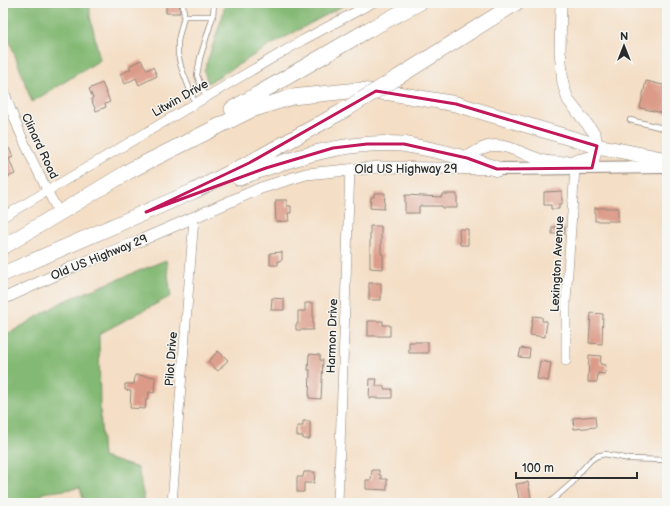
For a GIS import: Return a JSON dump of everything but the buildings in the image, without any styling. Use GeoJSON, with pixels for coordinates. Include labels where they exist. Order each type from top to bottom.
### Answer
{"type":"FeatureCollection","features":[{"type":"Feature","properties":{"kind":"highway"},"geometry":{"type":"LineString","coordinates":[[3,247],[342,45],[419,3]]}},
{"type":"Feature","properties":{"kind":"highway"},"geometry":{"type":"LineString","coordinates":[[3,274],[194,191],[249,163],[343,111],[516,3]]}},
{"type":"Feature","properties":{"kind":"highway"},"geometry":{"type":"LineString","coordinates":[[127,172],[251,110],[292,97],[358,90],[398,94],[456,104],[594,157],[667,160]]}},
{"type":"Feature","properties":{"kind":"highway"},"geometry":{"type":"LineString","coordinates":[[146,212],[266,168],[333,148],[367,144],[404,144],[467,158],[497,169]]}},
{"type":"Feature","properties":{"kind":"main road","name":"Old US Highway 29"},"geometry":{"type":"LineString","coordinates":[[497,169],[575,168],[594,157],[667,167]]}},
{"type":"Feature","properties":{"kind":"street","name":"Litwin Drive"},"geometry":{"type":"LineString","coordinates":[[3,216],[303,40],[372,3]]}},
{"type":"Feature","properties":{"kind":"street"},"geometry":{"type":"LineString","coordinates":[[448,168],[484,147],[497,146],[508,147],[533,157],[551,161],[570,162],[594,157],[595,134],[568,100],[563,84],[560,51],[561,3]]}},
{"type":"Feature","properties":{"kind":"street","name":"Clinard Road"},"geometry":{"type":"LineString","coordinates":[[3,87],[26,148],[59,213]]}},
{"type":"Feature","properties":{"kind":"street","name":"Old US Highway 29"},"geometry":{"type":"LineString","coordinates":[[3,299],[75,266],[137,242],[261,188],[306,174],[379,167],[479,170],[497,169]]}},
{"type":"Feature","properties":{"kind":"street","name":"Lexington Avenue"},"geometry":{"type":"LineString","coordinates":[[566,361],[566,301],[575,168]]}},
{"type":"Feature","properties":{"kind":"street","name":"Harmon Drive"},"geometry":{"type":"LineString","coordinates":[[338,503],[350,169]]}},
{"type":"Feature","properties":{"kind":"street","name":"Pilot Drive"},"geometry":{"type":"LineString","coordinates":[[172,503],[194,218]]}},
{"type":"Feature","properties":{"kind":"lane"},"geometry":{"type":"LineString","coordinates":[[183,3],[184,16],[178,40],[178,54],[195,103]]}},
{"type":"Feature","properties":{"kind":"lane"},"geometry":{"type":"LineString","coordinates":[[206,96],[197,75],[200,58],[214,16],[214,3]]}},
{"type":"Feature","properties":{"kind":"lane"},"geometry":{"type":"LineString","coordinates":[[184,16],[214,16]]}},
{"type":"Feature","properties":{"kind":"lane"},"geometry":{"type":"LineString","coordinates":[[630,120],[667,129]]}},
{"type":"Feature","properties":{"kind":"lane"},"geometry":{"type":"LineString","coordinates":[[549,503],[573,482],[579,472],[597,456],[605,454],[629,459],[667,460]]}},
{"type":"Feature","properties":{"kind":"highlighted area"},"geometry":{"type":"Polygon","coordinates":[[[376,91],[456,104],[597,146],[592,168],[497,169],[467,158],[404,144],[367,144],[333,148],[266,168],[146,212],[249,163],[376,91]]]}},
{"type":"Feature","properties":{"kind":"green space"},"geometry":{"type":"Polygon","coordinates":[[[3,3],[90,3],[90,16],[100,60],[32,102],[3,23],[3,3]]]}},
{"type":"Feature","properties":{"kind":"green space"},"geometry":{"type":"Polygon","coordinates":[[[225,3],[348,3],[271,45],[208,83],[204,71],[222,18],[225,3]]]}},
{"type":"Feature","properties":{"kind":"green space"},"geometry":{"type":"Polygon","coordinates":[[[166,260],[171,296],[99,334],[100,410],[103,457],[138,468],[145,503],[84,503],[80,488],[43,493],[35,503],[3,503],[3,337],[62,302],[166,260]]]}}]}
